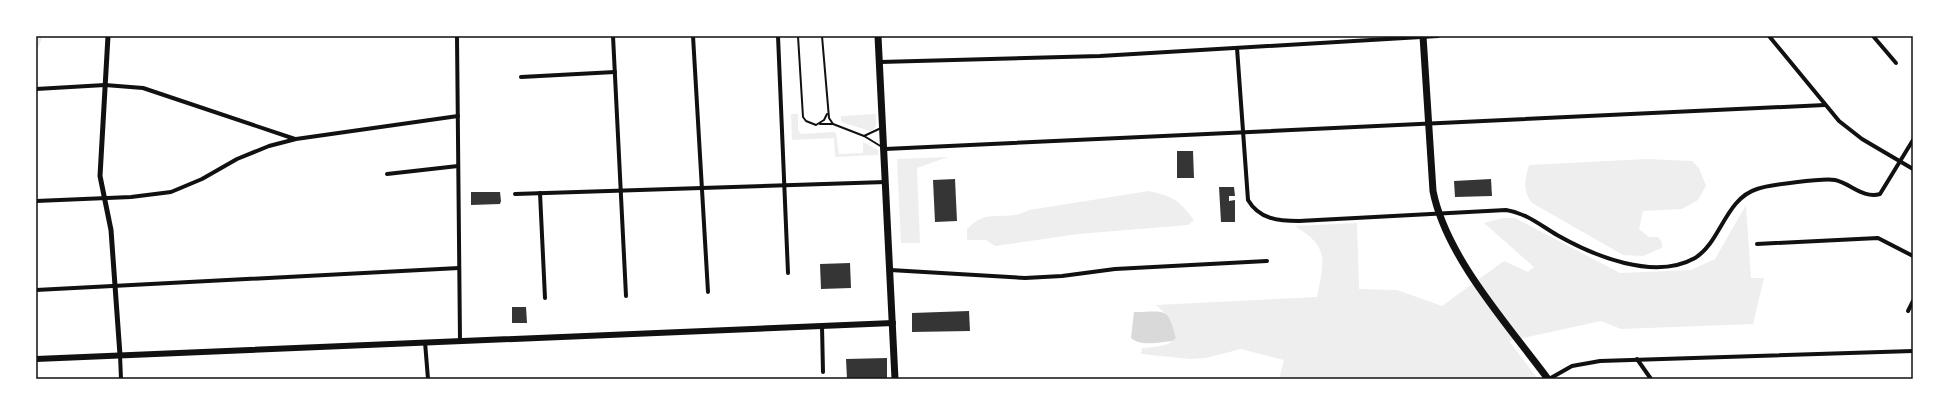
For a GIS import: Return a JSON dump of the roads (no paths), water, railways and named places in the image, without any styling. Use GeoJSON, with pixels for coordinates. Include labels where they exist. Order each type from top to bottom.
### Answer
{"type":"FeatureCollection","features":[{"type":"Feature","properties":{"kind":"main road"},"geometry":{"type":"LineString","coordinates":[[878,36],[885,149],[895,379]]}},
{"type":"Feature","properties":{"kind":"main road"},"geometry":{"type":"LineString","coordinates":[[1423,36],[1433,191],[1438,213],[1449,239],[1472,277],[1548,379]]}},
{"type":"Feature","properties":{"kind":"main road"},"geometry":{"type":"LineString","coordinates":[[36,359],[893,323]]}},
{"type":"Feature","properties":{"kind":"street"},"geometry":{"type":"LineString","coordinates":[[108,36],[100,164],[101,186],[111,230],[116,286],[121,379]]}},
{"type":"Feature","properties":{"kind":"street"},"geometry":{"type":"LineString","coordinates":[[457,36],[460,341]]}},
{"type":"Feature","properties":{"kind":"street"},"geometry":{"type":"LineString","coordinates":[[613,36],[626,296]]}},
{"type":"Feature","properties":{"kind":"street"},"geometry":{"type":"LineString","coordinates":[[693,36],[708,292]]}},
{"type":"Feature","properties":{"kind":"street"},"geometry":{"type":"LineString","coordinates":[[778,36],[788,273]]}},
{"type":"Feature","properties":{"kind":"street"},"geometry":{"type":"LineString","coordinates":[[880,62],[1100,56],[1438,36]]}},
{"type":"Feature","properties":{"kind":"street"},"geometry":{"type":"LineString","coordinates":[[1769,36],[1825,105],[1850,131],[1913,169]]}},
{"type":"Feature","properties":{"kind":"street"},"geometry":{"type":"LineString","coordinates":[[1873,36],[1896,63]]}},
{"type":"Feature","properties":{"kind":"street"},"geometry":{"type":"LineString","coordinates":[[1237,48],[1248,200],[1255,210],[1266,217],[1279,220],[1299,221],[1494,210],[1515,211],[1524,214],[1557,235],[1597,255],[1632,264],[1663,266],[1688,261],[1704,251],[1740,200],[1756,189],[1827,180],[1841,182],[1866,194],[1875,196],[1880,194],[1913,140]]}},
{"type":"Feature","properties":{"kind":"street"},"geometry":{"type":"LineString","coordinates":[[521,77],[615,72]]}},
{"type":"Feature","properties":{"kind":"street"},"geometry":{"type":"LineString","coordinates":[[36,89],[105,86],[150,89],[296,139]]}},
{"type":"Feature","properties":{"kind":"street"},"geometry":{"type":"LineString","coordinates":[[885,149],[1825,105]]}},
{"type":"Feature","properties":{"kind":"street"},"geometry":{"type":"LineString","coordinates":[[36,201],[131,197],[171,192],[202,179],[257,150],[296,139],[458,116]]}},
{"type":"Feature","properties":{"kind":"street"},"geometry":{"type":"LineString","coordinates":[[387,174],[458,166]]}},
{"type":"Feature","properties":{"kind":"street"},"geometry":{"type":"LineString","coordinates":[[515,194],[886,182]]}},
{"type":"Feature","properties":{"kind":"street"},"geometry":{"type":"LineString","coordinates":[[540,193],[545,298]]}},
{"type":"Feature","properties":{"kind":"street"},"geometry":{"type":"LineString","coordinates":[[1756,244],[1878,238],[1913,256]]}},
{"type":"Feature","properties":{"kind":"street"},"geometry":{"type":"LineString","coordinates":[[890,270],[1026,278],[1062,276],[1115,269],[1267,261]]}},
{"type":"Feature","properties":{"kind":"street"},"geometry":{"type":"LineString","coordinates":[[36,290],[459,268]]}},
{"type":"Feature","properties":{"kind":"street"},"geometry":{"type":"LineString","coordinates":[[1908,311],[1913,302]]}},
{"type":"Feature","properties":{"kind":"street"},"geometry":{"type":"LineString","coordinates":[[822,326],[822,372]]}},
{"type":"Feature","properties":{"kind":"street"},"geometry":{"type":"LineString","coordinates":[[425,342],[428,379]]}},
{"type":"Feature","properties":{"kind":"street"},"geometry":{"type":"LineString","coordinates":[[1548,379],[1572,366],[1585,363],[1637,359],[1913,351]]}},
{"type":"Feature","properties":{"kind":"street"},"geometry":{"type":"LineString","coordinates":[[1637,359],[1651,379]]}},
{"type":"Feature","properties":{"kind":"lane"},"geometry":{"type":"LineString","coordinates":[[798,36],[802,113],[806,121],[816,124],[833,124],[864,136],[885,149]]}},
{"type":"Feature","properties":{"kind":"lane"},"geometry":{"type":"LineString","coordinates":[[822,36],[827,113],[833,124]]}},
{"type":"Feature","properties":{"kind":"lane"},"geometry":{"type":"LineString","coordinates":[[816,124],[824,120],[827,113]]}},
{"type":"Feature","properties":{"kind":"lane"},"geometry":{"type":"LineString","coordinates":[[864,136],[883,126]]}}]}
